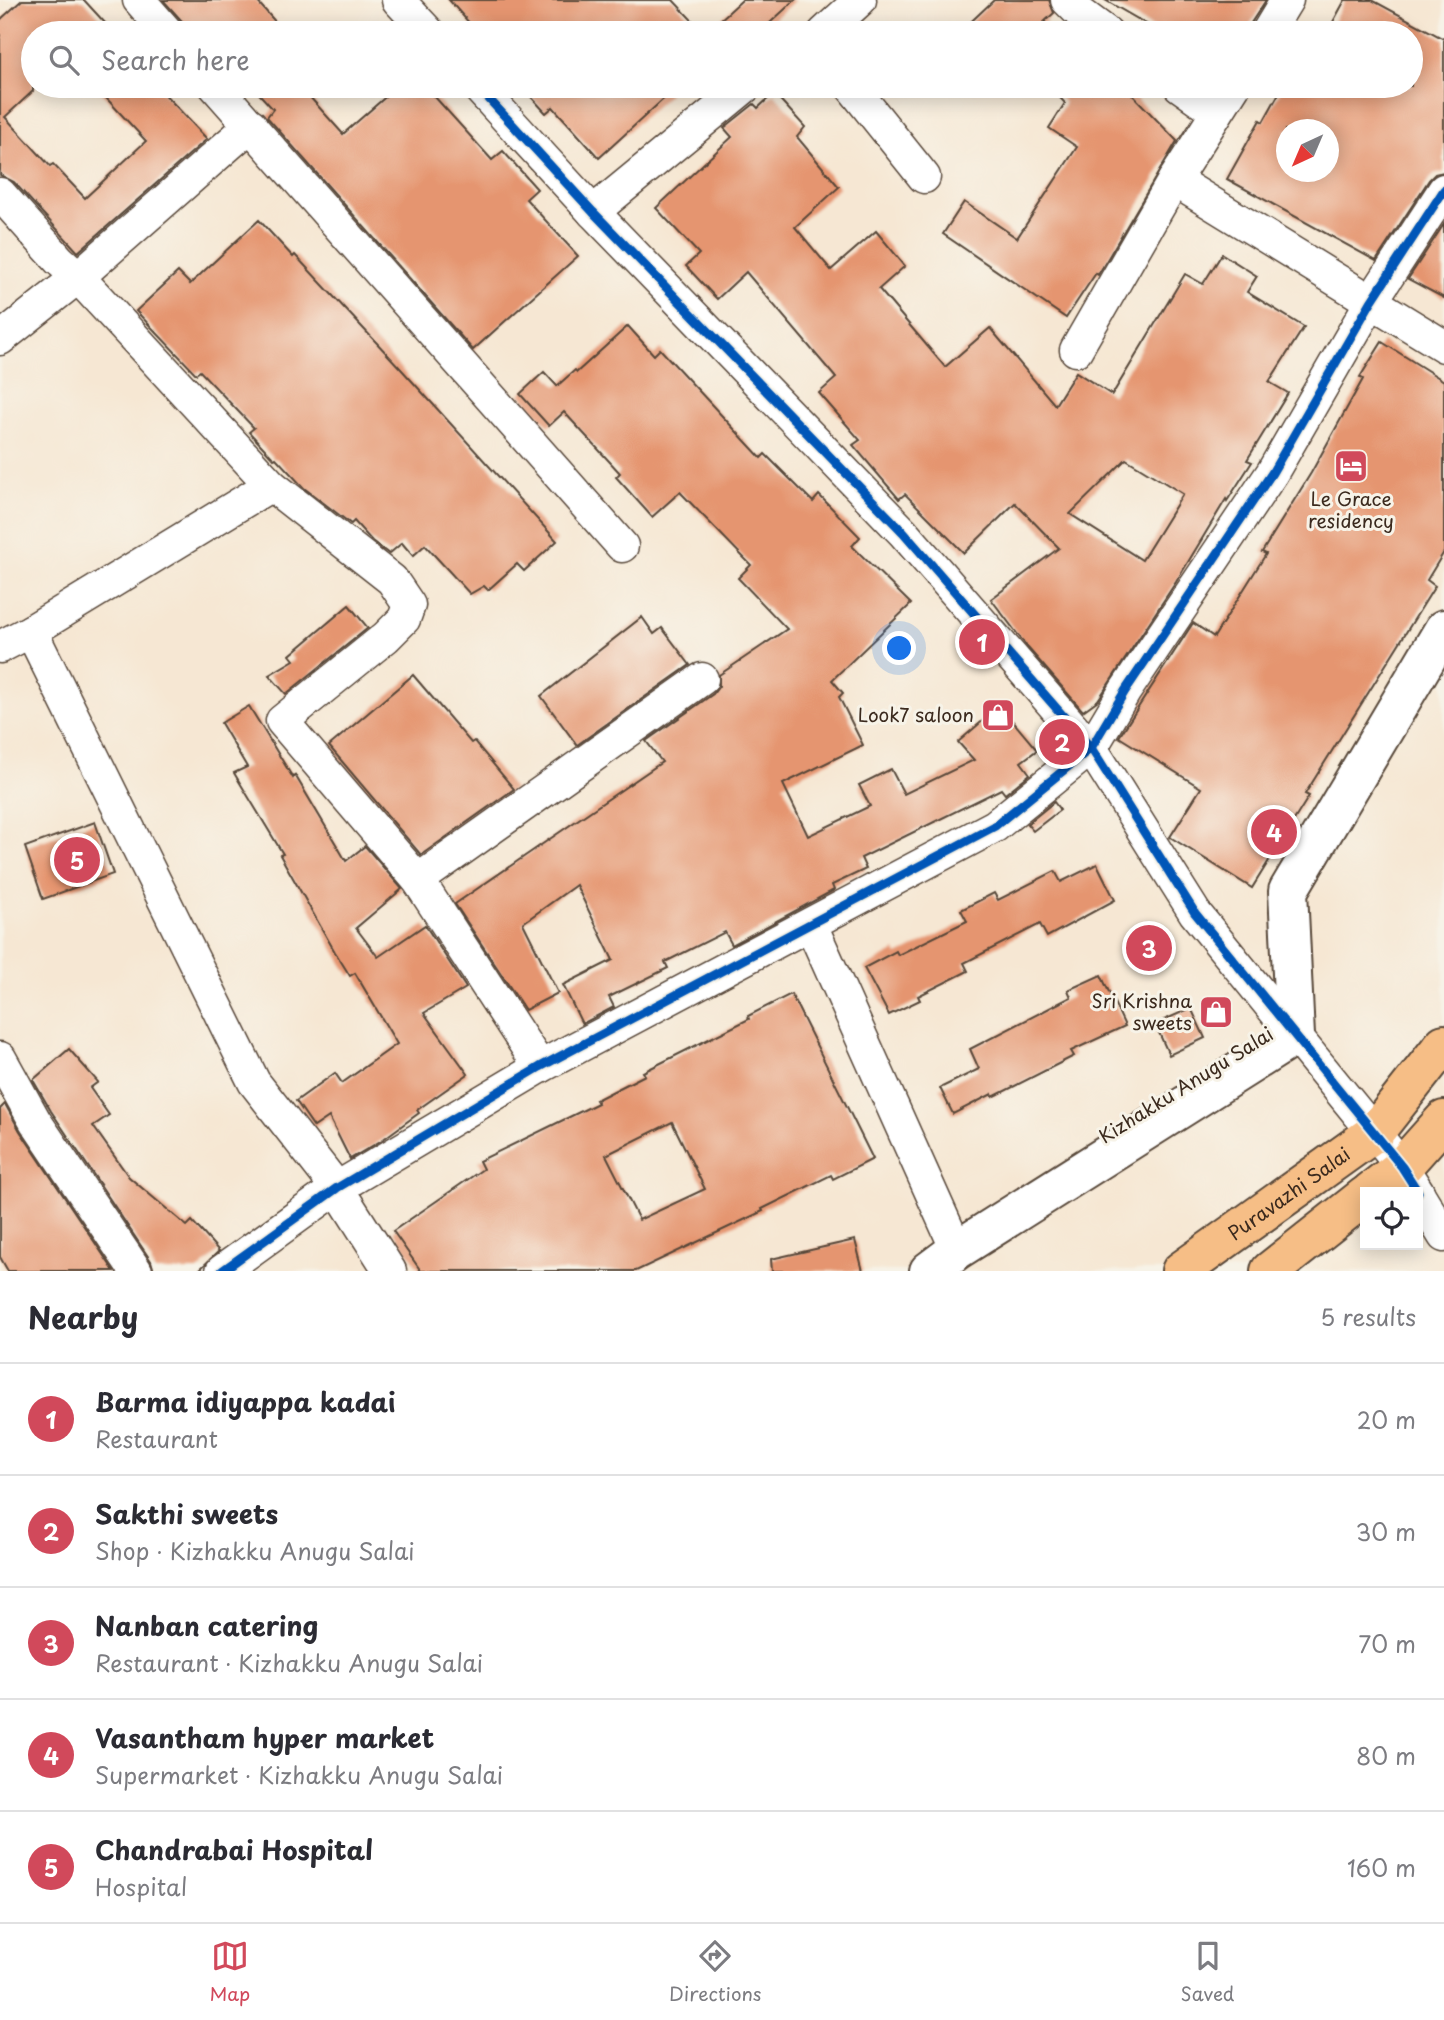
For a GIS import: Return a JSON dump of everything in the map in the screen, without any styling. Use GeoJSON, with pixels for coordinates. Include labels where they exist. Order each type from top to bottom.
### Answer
{"type":"FeatureCollection","features":[{"type":"Feature","properties":{"kind":"main road","name":"Puravazhi Salai"},"geometry":{"type":"LineString","coordinates":[[1181,1271],[1374,1133],[1444,1044]]}},
{"type":"Feature","properties":{"kind":"main road"},"geometry":{"type":"LineString","coordinates":[[1412,1184],[1444,1120]]}},
{"type":"Feature","properties":{"kind":"main road"},"geometry":{"type":"LineString","coordinates":[[1270,1271],[1360,1200]]}},
{"type":"Feature","properties":{"kind":"street"},"geometry":{"type":"LineString","coordinates":[[138,0],[157,21]]}},
{"type":"Feature","properties":{"kind":"street"},"geometry":{"type":"LineString","coordinates":[[398,0],[418,21]]}},
{"type":"Feature","properties":{"kind":"street"},"geometry":{"type":"LineString","coordinates":[[837,21],[860,0]]}},
{"type":"Feature","properties":{"kind":"street"},"geometry":{"type":"LineString","coordinates":[[1067,0],[1091,21]]}},
{"type":"Feature","properties":{"kind":"street"},"geometry":{"type":"LineString","coordinates":[[1274,21],[1287,0]]}},
{"type":"Feature","properties":{"kind":"street"},"geometry":{"type":"LineString","coordinates":[[226,98],[622,546]]}},
{"type":"Feature","properties":{"kind":"street"},"geometry":{"type":"LineString","coordinates":[[488,98],[593,212],[903,532],[1091,748],[1195,913],[1374,1133],[1412,1184],[1444,1236]]}},
{"type":"Feature","properties":{"kind":"street"},"geometry":{"type":"LineString","coordinates":[[593,212],[731,98]]}},
{"type":"Feature","properties":{"kind":"street"},"geometry":{"type":"LineString","coordinates":[[861,98],[924,177]]}},
{"type":"Feature","properties":{"kind":"street"},"geometry":{"type":"LineString","coordinates":[[1197,98],[1217,112]]}},
{"type":"Feature","properties":{"kind":"street"},"geometry":{"type":"LineString","coordinates":[[1076,350],[1174,180],[1226,98]]}},
{"type":"Feature","properties":{"kind":"street"},"geometry":{"type":"LineString","coordinates":[[0,339],[78,277],[251,125]]}},
{"type":"Feature","properties":{"kind":"street"},"geometry":{"type":"LineString","coordinates":[[1174,180],[1444,346]]}},
{"type":"Feature","properties":{"kind":"street"},"geometry":{"type":"LineString","coordinates":[[222,1271],[337,1188],[540,1068],[995,826],[1091,748],[1125,691],[1272,472],[1371,302],[1444,190]]}},
{"type":"Feature","properties":{"kind":"street"},"geometry":{"type":"LineString","coordinates":[[0,194],[271,485],[393,580],[409,605],[404,619],[386,637],[282,721],[418,880],[540,1068]]}},
{"type":"Feature","properties":{"kind":"street"},"geometry":{"type":"LineString","coordinates":[[0,647],[31,631],[271,485]]}},
{"type":"Feature","properties":{"kind":"street","name":"Kizhakku Anugu Salai"},"geometry":{"type":"LineString","coordinates":[[943,1260],[1296,1036],[1289,891],[1444,629]]}},
{"type":"Feature","properties":{"kind":"street"},"geometry":{"type":"LineString","coordinates":[[31,631],[254,1082],[337,1188],[390,1271]]}},
{"type":"Feature","properties":{"kind":"street"},"geometry":{"type":"LineString","coordinates":[[418,880],[702,679]]}},
{"type":"Feature","properties":{"kind":"street"},"geometry":{"type":"LineString","coordinates":[[811,925],[943,1260]]}},
{"type":"Feature","properties":{"kind":"street"},"geometry":{"type":"LineString","coordinates":[[0,1058],[35,1121],[136,1271]]}},
{"type":"Feature","properties":{"kind":"building"},"geometry":{"type":"Polygon","coordinates":[[[22,0],[84,0],[103,21],[21,21],[21,98],[25,98],[5,117],[50,166],[53,164],[85,198],[146,141],[106,98],[168,98],[207,139],[78,252],[14,182],[0,175],[0,20],[22,0]]]}},
{"type":"Feature","properties":{"kind":"building"},"geometry":{"type":"Polygon","coordinates":[[[163,0],[256,0],[275,21],[182,21],[163,0]]]}},
{"type":"Feature","properties":{"kind":"building"},"geometry":{"type":"Polygon","coordinates":[[[449,0],[673,0],[693,21],[468,21],[449,0]]]}},
{"type":"Feature","properties":{"kind":"building"},"geometry":{"type":"Polygon","coordinates":[[[742,0],[795,0],[772,21],[719,21],[742,0]]]}},
{"type":"Feature","properties":{"kind":"building"},"geometry":{"type":"Polygon","coordinates":[[[994,0],[1049,0],[1054,13],[1045,21],[972,21],[994,0]]]}},
{"type":"Feature","properties":{"kind":"building"},"geometry":{"type":"Polygon","coordinates":[[[1105,0],[1266,0],[1252,21],[1141,21],[1105,0]]]}},
{"type":"Feature","properties":{"kind":"building"},"geometry":{"type":"Polygon","coordinates":[[[1345,0],[1372,0],[1411,21],[1334,21],[1345,0]]]}},
{"type":"Feature","properties":{"kind":"building"},"geometry":{"type":"Polygon","coordinates":[[[1423,28],[1444,39],[1444,172],[1435,174],[1429,180],[1376,261],[1227,179],[1260,120],[1263,122],[1276,98],[1423,98],[1423,28]]]}},
{"type":"Feature","properties":{"kind":"building"},"geometry":{"type":"Polygon","coordinates":[[[263,98],[311,98],[343,134],[384,98],[436,98],[492,160],[503,151],[537,189],[526,199],[578,256],[473,350],[267,117],[273,109],[263,98]]]}},
{"type":"Feature","properties":{"kind":"building"},"geometry":{"type":"Polygon","coordinates":[[[532,98],[665,98],[599,158],[553,107],[546,113],[532,98]]]}},
{"type":"Feature","properties":{"kind":"building"},"geometry":{"type":"Polygon","coordinates":[[[769,98],[779,98],[805,127],[797,137],[839,187],[795,227],[831,270],[876,231],[905,266],[879,289],[945,367],[990,328],[1055,405],[1076,372],[1112,395],[1185,274],[1203,284],[1222,254],[1257,276],[1247,292],[1304,327],[1269,382],[1288,393],[1247,460],[1252,462],[1098,700],[1083,711],[1028,648],[991,599],[1059,548],[1015,503],[964,553],[905,494],[899,499],[853,445],[860,440],[819,393],[836,378],[746,272],[717,299],[686,266],[699,254],[656,208],[732,137],[724,128],[754,104],[758,108],[769,98]],[[1126,459],[1070,514],[1142,560],[1183,494],[1126,459]]]}},
{"type":"Feature","properties":{"kind":"building"},"geometry":{"type":"Polygon","coordinates":[[[1060,98],[1136,98],[1177,141],[1098,275],[1096,273],[1066,318],[943,234],[964,202],[1017,238],[1077,147],[1049,128],[1065,103],[1060,98]]]}},
{"type":"Feature","properties":{"kind":"building"},"geometry":{"type":"Polygon","coordinates":[[[259,220],[401,369],[557,541],[524,571],[517,564],[488,590],[484,586],[470,594],[425,545],[413,556],[402,543],[389,554],[372,541],[354,521],[351,524],[304,488],[249,432],[254,428],[200,371],[196,374],[136,311],[178,272],[190,284],[259,220]]]}},
{"type":"Feature","properties":{"kind":"building"},"geometry":{"type":"Polygon","coordinates":[[[1444,224],[1444,298],[1408,279],[1444,224]]]}},
{"type":"Feature","properties":{"kind":"building"},"geometry":{"type":"Polygon","coordinates":[[[628,326],[654,355],[660,349],[761,458],[765,454],[813,502],[819,495],[860,537],[852,546],[911,604],[832,680],[843,693],[839,697],[863,745],[783,784],[808,836],[870,806],[859,785],[891,769],[904,794],[974,760],[958,742],[1000,706],[1037,750],[1021,762],[1030,774],[1005,794],[1001,789],[861,858],[866,869],[832,885],[834,890],[732,945],[725,932],[665,962],[668,968],[609,997],[614,1007],[582,1024],[563,985],[613,960],[576,885],[523,923],[558,993],[525,1010],[455,904],[662,762],[646,741],[713,694],[719,686],[719,675],[787,629],[738,578],[751,565],[680,492],[652,517],[616,477],[620,473],[564,412],[549,426],[520,394],[544,372],[557,386],[575,370],[577,372],[628,326]]]}},
{"type":"Feature","properties":{"kind":"building"},"geometry":{"type":"Polygon","coordinates":[[[1382,342],[1444,381],[1444,552],[1427,580],[1435,586],[1305,794],[1309,796],[1252,888],[1170,837],[1201,788],[1119,737],[1193,623],[1214,637],[1266,554],[1262,552],[1311,473],[1363,379],[1360,377],[1382,342]]]}},
{"type":"Feature","properties":{"kind":"building"},"geometry":{"type":"Polygon","coordinates":[[[349,605],[368,628],[286,694],[269,675],[294,660],[290,655],[349,605]]]}},
{"type":"Feature","properties":{"kind":"building"},"geometry":{"type":"Polygon","coordinates":[[[642,617],[654,634],[662,628],[690,665],[577,745],[541,696],[642,617]]]}},
{"type":"Feature","properties":{"kind":"building"},"geometry":{"type":"Polygon","coordinates":[[[413,675],[514,789],[421,855],[329,746],[413,675]]]}},
{"type":"Feature","properties":{"kind":"building"},"geometry":{"type":"Polygon","coordinates":[[[249,706],[293,778],[295,775],[346,861],[365,846],[402,889],[356,928],[378,957],[425,925],[466,988],[424,1013],[468,1074],[417,1110],[419,1113],[382,1140],[350,1159],[329,1117],[314,1127],[296,1101],[335,1073],[342,1083],[397,1044],[355,973],[350,976],[335,952],[280,855],[283,854],[234,773],[247,767],[221,723],[249,706]]]}},
{"type":"Feature","properties":{"kind":"building"},"geometry":{"type":"Polygon","coordinates":[[[1054,802],[1060,810],[1033,831],[1027,824],[1054,802]]]}},
{"type":"Feature","properties":{"kind":"building"},"geometry":{"type":"Polygon","coordinates":[[[95,822],[113,874],[43,899],[25,847],[95,822]]]}},
{"type":"Feature","properties":{"kind":"building"},"geometry":{"type":"Polygon","coordinates":[[[1097,864],[1115,900],[1047,937],[1040,924],[964,963],[968,971],[918,996],[920,1000],[889,1015],[864,968],[896,951],[898,955],[967,921],[961,910],[994,893],[998,900],[1055,871],[1061,882],[1097,864]]]}},
{"type":"Feature","properties":{"kind":"building"},"geometry":{"type":"Polygon","coordinates":[[[1101,975],[1125,1026],[1071,1051],[1074,1056],[953,1114],[940,1088],[979,1069],[970,1049],[1071,997],[1068,990],[1101,975]]]}},
{"type":"Feature","properties":{"kind":"building"},"geometry":{"type":"Polygon","coordinates":[[[791,994],[873,1159],[833,1179],[831,1175],[762,1209],[763,1211],[636,1271],[421,1271],[393,1231],[483,1169],[479,1161],[598,1103],[596,1100],[645,1075],[643,1072],[749,1019],[748,1016],[791,994]],[[672,1122],[606,1155],[639,1220],[705,1189],[672,1122]]]}},
{"type":"Feature","properties":{"kind":"building"},"geometry":{"type":"Polygon","coordinates":[[[1191,1008],[1205,1038],[1169,1055],[1155,1024],[1191,1008]]]}},
{"type":"Feature","properties":{"kind":"building"},"geometry":{"type":"Polygon","coordinates":[[[69,1049],[98,1082],[90,1088],[109,1115],[93,1126],[129,1177],[187,1226],[192,1221],[219,1251],[198,1271],[154,1271],[151,1261],[51,1111],[33,1080],[69,1049]]]}},
{"type":"Feature","properties":{"kind":"building"},"geometry":{"type":"Polygon","coordinates":[[[5,1104],[20,1131],[114,1271],[8,1271],[0,1257],[0,1109],[5,1104]]]}},
{"type":"Feature","properties":{"kind":"building"},"geometry":{"type":"Polygon","coordinates":[[[855,1240],[863,1271],[772,1271],[771,1259],[855,1240]]]}},
{"type":"Feature","properties":{"kind":"cycle path"},"geometry":{"type":"LineString","coordinates":[[488,98],[593,212],[903,532],[1091,748],[1195,913],[1402,1167],[1415,1187]]}},
{"type":"Feature","properties":{"kind":"cycle path"},"geometry":{"type":"LineString","coordinates":[[222,1271],[337,1188],[540,1067],[995,826],[1091,748],[1125,691],[1272,473],[1371,302],[1444,190]]}},
{"type":"Feature","properties":{"kind":"place","name":"Le Grace residency"},"geometry":{"type":"Point","coordinates":[1351,466]}},
{"type":"Feature","properties":{"kind":"place","name":"Barma idiyappa kadai"},"geometry":{"type":"Point","coordinates":[982,642]}},
{"type":"Feature","properties":{"kind":"place","name":"Look7 saloon"},"geometry":{"type":"Point","coordinates":[998,715]}},
{"type":"Feature","properties":{"kind":"place","name":"Sakthi sweets"},"geometry":{"type":"Point","coordinates":[1062,742]}},
{"type":"Feature","properties":{"kind":"place","name":"Vasantham hyper market"},"geometry":{"type":"Point","coordinates":[1274,832]}},
{"type":"Feature","properties":{"kind":"place","name":"Chandrabai Hospital"},"geometry":{"type":"Point","coordinates":[77,860]}},
{"type":"Feature","properties":{"kind":"place","name":"Nanban catering"},"geometry":{"type":"Point","coordinates":[1149,948]}},
{"type":"Feature","properties":{"kind":"place","name":"Sri Krishna sweets"},"geometry":{"type":"Point","coordinates":[1216,1012]}}]}
